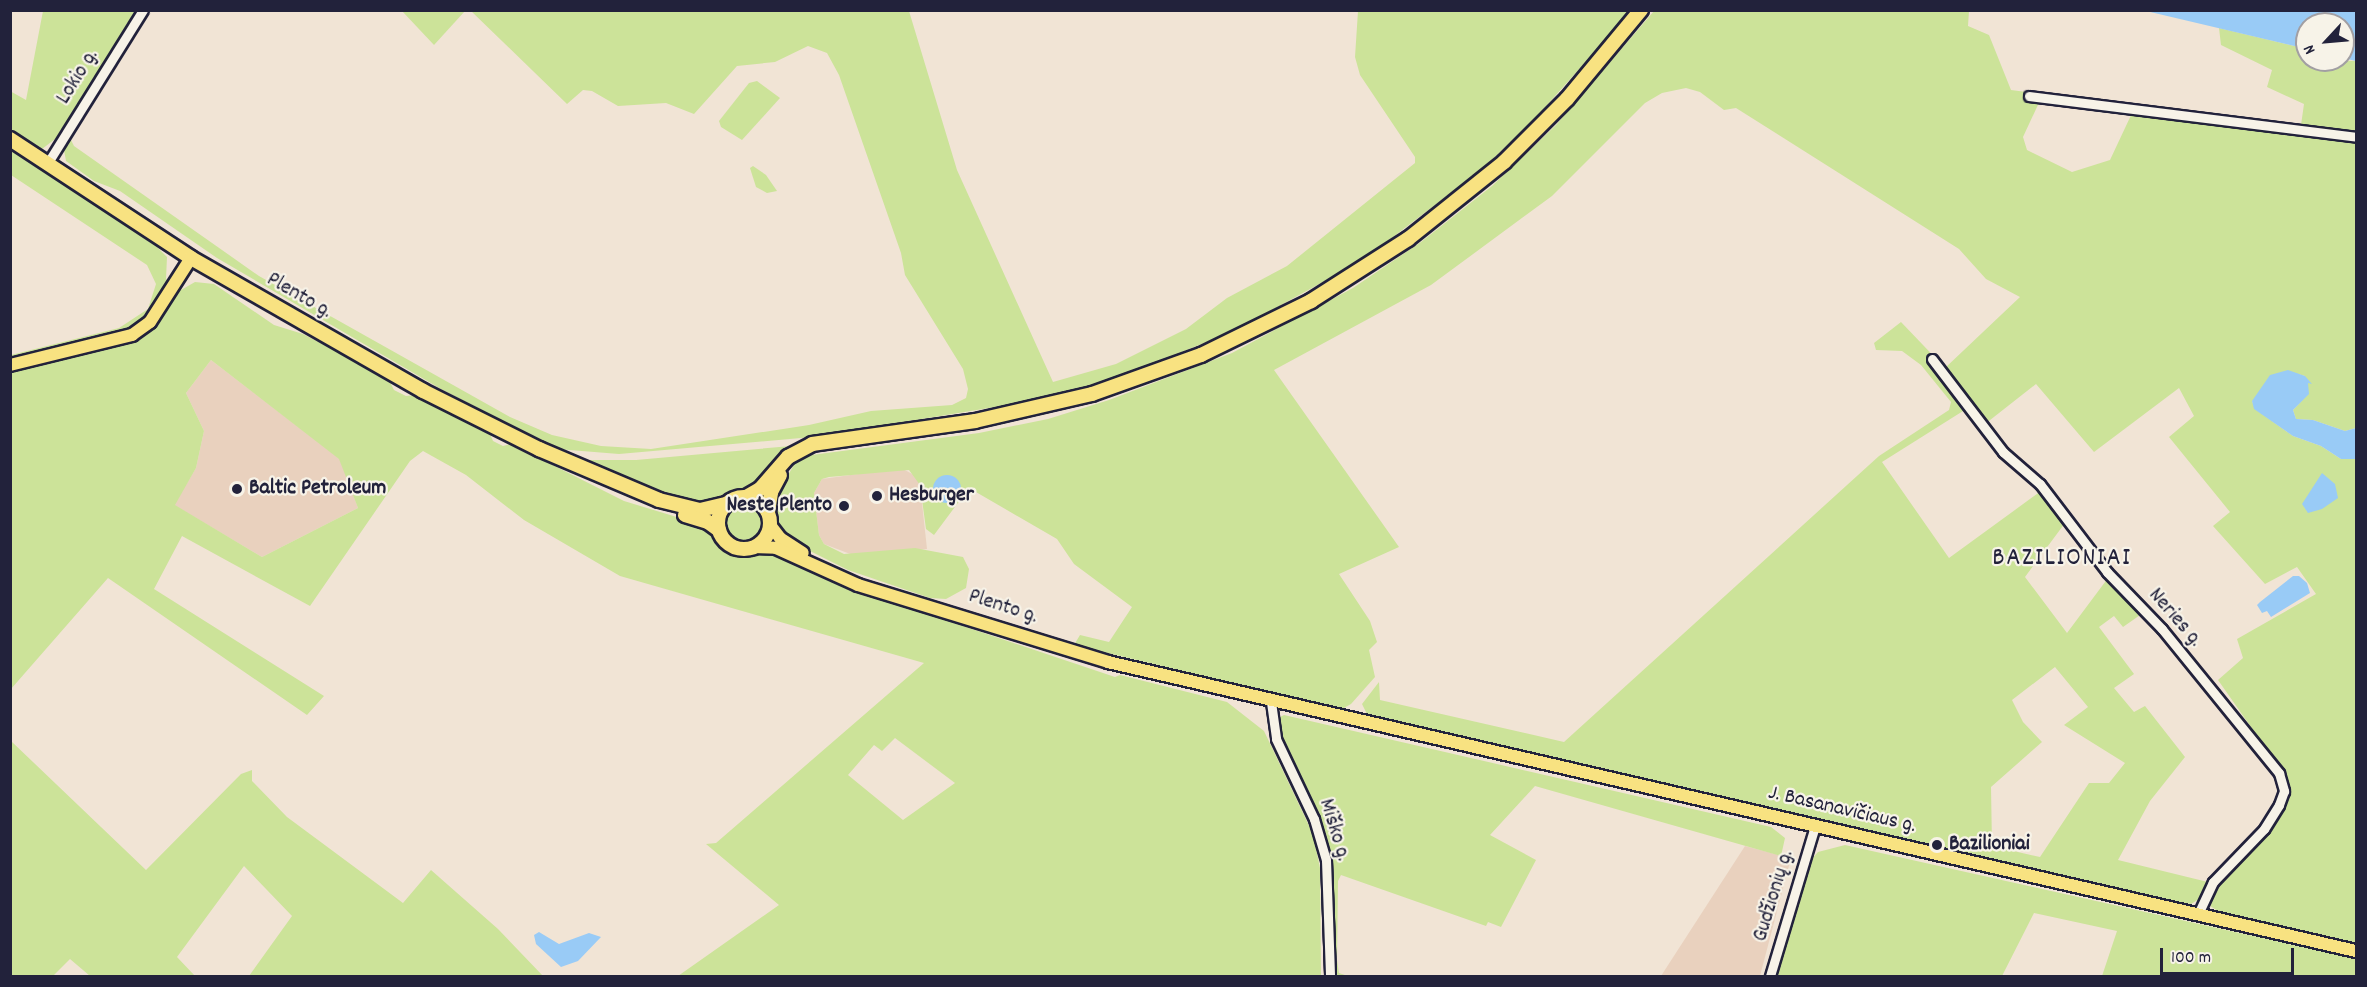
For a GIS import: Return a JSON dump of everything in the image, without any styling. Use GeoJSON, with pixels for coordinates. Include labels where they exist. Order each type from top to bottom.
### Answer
{"type":"FeatureCollection","features":[{"type":"Feature","properties":{"kind":"highway"},"geometry":{"type":"LineString","coordinates":[[800,450],[771,492],[765,538],[753,547],[729,544],[719,531],[718,516],[725,504],[747,497],[800,450],[827,440],[975,422],[1082,397],[1184,362],[1281,317],[1376,261],[1470,191],[1567,99],[1641,10]]}},
{"type":"Feature","properties":{"kind":"highway","name":"Plento g."},"geometry":{"type":"LineString","coordinates":[[10,140],[191,258],[423,392],[539,449],[620,494],[699,518],[719,531]]}},
{"type":"Feature","properties":{"kind":"highway","name":"Plento g."},"geometry":{"type":"LineString","coordinates":[[539,449],[659,500],[700,510],[725,504]]}},
{"type":"Feature","properties":{"kind":"highway"},"geometry":{"type":"LineString","coordinates":[[747,497],[763,505],[769,519]]}},
{"type":"Feature","properties":{"kind":"main road"},"geometry":{"type":"LineString","coordinates":[[10,366],[132,336],[150,322],[191,258]]}},
{"type":"Feature","properties":{"kind":"main road","name":"Plento g."},"geometry":{"type":"LineString","coordinates":[[769,519],[780,538],[801,552],[886,591]]}},
{"type":"Feature","properties":{"kind":"main road","name":"Plento g."},"geometry":{"type":"LineString","coordinates":[[753,547],[776,548],[837,578],[886,591],[1108,662],[1271,702]]}},
{"type":"Feature","properties":{"kind":"main road","name":"J. Basanavičiaus g."},"geometry":{"type":"LineString","coordinates":[[1271,702],[2356,951]]}},
{"type":"Feature","properties":{"kind":"street","name":"Lokio g."},"geometry":{"type":"LineString","coordinates":[[47,164],[143,10]]}},
{"type":"Feature","properties":{"kind":"street"},"geometry":{"type":"LineString","coordinates":[[2029,96],[2356,137]]}},
{"type":"Feature","properties":{"kind":"street","name":"Neries g."},"geometry":{"type":"LineString","coordinates":[[1932,358],[1995,443],[2040,484],[2108,573],[2162,629],[2279,773],[2284,791],[2279,805],[2264,830],[2213,882],[2198,914]]}},
{"type":"Feature","properties":{"kind":"street","name":"Miško g."},"geometry":{"type":"LineString","coordinates":[[1271,702],[1276,739],[1314,819],[1326,860],[1330,976]]}},
{"type":"Feature","properties":{"kind":"street","name":"Gudžionių g."},"geometry":{"type":"LineString","coordinates":[[1770,976],[1815,826]]}},
{"type":"Feature","properties":{"kind":"shaded area"},"geometry":{"type":"Polygon","coordinates":[[[211,360],[340,459],[358,508],[262,557],[174,505],[196,468],[204,431],[186,393],[211,360]]]}},
{"type":"Feature","properties":{"kind":"shaded area"},"geometry":{"type":"Polygon","coordinates":[[[901,468],[916,476],[920,485],[927,549],[853,555],[824,544],[819,535],[814,493],[822,479],[901,468]]]}},
{"type":"Feature","properties":{"kind":"shaded area"},"geometry":{"type":"Polygon","coordinates":[[[1745,846],[1791,858],[1760,976],[1661,976],[1745,846]]]}},
{"type":"Feature","properties":{"kind":"green space"},"geometry":{"type":"Polygon","coordinates":[[[43,11],[138,11],[59,136],[42,149],[11,130],[10,91],[26,100],[43,11]]]}},
{"type":"Feature","properties":{"kind":"green space"},"geometry":{"type":"Polygon","coordinates":[[[402,11],[465,11],[434,45],[402,11]]]}},
{"type":"Feature","properties":{"kind":"green space"},"geometry":{"type":"Polygon","coordinates":[[[471,11],[909,11],[957,170],[1053,382],[1116,364],[1186,329],[1227,298],[1287,266],[1415,163],[1415,157],[1360,75],[1355,57],[1358,11],[1631,11],[1531,123],[1482,169],[1363,260],[1232,332],[1113,379],[1032,401],[812,437],[619,454],[557,449],[441,389],[217,258],[120,191],[94,181],[66,161],[64,150],[70,138],[74,146],[259,276],[510,417],[552,435],[601,446],[651,449],[809,425],[871,411],[952,405],[966,398],[968,389],[963,369],[905,275],[901,253],[839,75],[827,53],[808,46],[775,62],[737,66],[694,114],[666,103],[618,106],[592,91],[583,90],[567,104],[471,11]]]}},
{"type":"Feature","properties":{"kind":"green space"},"geometry":{"type":"Polygon","coordinates":[[[1654,11],[1969,11],[1968,26],[1989,35],[2011,90],[2043,94],[2023,137],[2027,150],[2072,172],[2110,160],[2133,111],[2356,140],[2356,428],[2345,431],[2313,420],[2296,419],[2293,410],[2308,394],[2305,376],[2298,374],[2252,401],[2255,409],[2293,436],[2321,446],[2341,459],[2356,459],[2356,943],[2221,913],[2199,899],[2191,904],[2177,902],[1367,714],[1362,704],[1379,682],[1380,700],[1564,742],[1879,456],[1949,410],[1951,402],[1921,365],[1902,351],[1876,350],[1874,343],[1901,322],[1945,368],[2020,297],[1986,279],[1959,249],[1736,108],[1724,110],[1700,92],[1686,88],[1662,93],[1645,103],[1552,196],[1431,285],[1274,370],[1399,547],[1339,574],[1370,621],[1377,642],[1369,650],[1375,677],[1351,704],[1342,709],[1074,645],[1080,635],[1109,642],[1132,607],[1074,564],[1057,539],[969,488],[934,535],[926,529],[920,485],[909,470],[829,477],[822,479],[814,493],[819,535],[824,544],[844,554],[915,548],[963,557],[969,569],[966,588],[946,599],[930,598],[848,570],[788,540],[777,526],[775,498],[795,463],[804,456],[979,433],[1048,419],[1109,400],[1232,353],[1353,288],[1421,242],[1492,186],[1556,125],[1654,11]],[[2036,384],[1985,424],[1971,406],[1882,462],[1949,558],[2041,491],[2065,523],[2025,577],[2067,633],[2108,578],[2143,613],[2123,627],[2114,616],[2099,627],[2134,674],[2114,688],[2134,712],[2145,706],[2185,757],[2150,801],[2118,860],[2216,884],[2261,840],[2282,810],[2288,793],[2286,777],[2218,680],[2243,658],[2237,639],[2316,594],[2297,567],[2265,584],[2213,526],[2230,512],[2169,437],[2194,416],[2179,388],[2094,452],[2036,384]],[[2055,667],[2012,700],[2023,722],[2042,742],[1991,787],[1992,846],[2040,857],[2089,783],[2109,783],[2125,763],[2064,725],[2088,707],[2055,667]]]}},
{"type":"Feature","properties":{"kind":"green space"},"geometry":{"type":"Polygon","coordinates":[[[2219,28],[2295,46],[2295,72],[2355,72],[2356,61],[2356,134],[2301,125],[2304,104],[2267,87],[2272,70],[2221,45],[2219,28]]]}},
{"type":"Feature","properties":{"kind":"green space"},"geometry":{"type":"Polygon","coordinates":[[[757,81],[780,98],[742,140],[721,127],[719,121],[749,83],[757,81]]]}},
{"type":"Feature","properties":{"kind":"green space"},"geometry":{"type":"Polygon","coordinates":[[[11,148],[157,247],[167,257],[166,279],[181,290],[195,282],[214,284],[274,325],[303,334],[388,378],[394,390],[406,396],[416,395],[490,434],[493,441],[503,446],[511,444],[624,501],[703,525],[725,549],[735,554],[761,550],[778,553],[832,582],[1115,677],[1120,675],[1227,702],[1264,731],[1313,834],[1320,868],[1321,976],[678,976],[779,905],[706,844],[716,843],[924,663],[620,576],[524,520],[466,475],[423,451],[410,461],[310,606],[182,536],[154,589],[324,696],[307,715],[108,578],[11,689],[11,355],[119,328],[148,309],[156,284],[147,265],[11,175],[11,148]],[[211,360],[186,393],[204,431],[196,468],[175,505],[262,557],[358,508],[339,459],[211,360]],[[895,738],[882,751],[874,745],[848,775],[903,820],[955,783],[895,738]]]}},
{"type":"Feature","properties":{"kind":"green space"},"geometry":{"type":"Polygon","coordinates":[[[753,166],[766,175],[777,191],[767,193],[756,187],[750,168],[753,166]]]}},
{"type":"Feature","properties":{"kind":"green space"},"geometry":{"type":"Polygon","coordinates":[[[791,446],[748,490],[738,490],[718,502],[702,506],[648,491],[577,460],[636,460],[791,446]]]}},
{"type":"Feature","properties":{"kind":"green space"},"geometry":{"type":"Polygon","coordinates":[[[743,504],[756,509],[761,522],[756,535],[743,540],[730,535],[725,522],[730,509],[743,504]]]}},
{"type":"Feature","properties":{"kind":"green space"},"geometry":{"type":"Polygon","coordinates":[[[1284,715],[1771,827],[1785,838],[1781,856],[1535,786],[1490,835],[1536,860],[1501,927],[1488,922],[1486,926],[1341,875],[1338,881],[1337,960],[1339,973],[1348,976],[1335,976],[1335,918],[1327,842],[1279,734],[1278,718],[1284,715]]]}},
{"type":"Feature","properties":{"kind":"green space"},"geometry":{"type":"Polygon","coordinates":[[[11,741],[146,870],[241,774],[252,770],[252,781],[287,817],[403,903],[431,870],[498,929],[543,976],[249,976],[292,916],[244,866],[177,957],[195,976],[90,976],[70,959],[53,976],[11,976],[11,741]]]}},
{"type":"Feature","properties":{"kind":"green space"},"geometry":{"type":"Polygon","coordinates":[[[1845,845],[2356,959],[2356,976],[2102,976],[2117,931],[2034,913],[2002,976],[1777,976],[1810,861],[1818,852],[1845,845]]]}},
{"type":"Feature","properties":{"kind":"water"},"geometry":{"type":"Polygon","coordinates":[[[2146,11],[2356,11],[2356,61],[2355,12],[2295,12],[2295,46],[2146,11]]]}},
{"type":"Feature","properties":{"kind":"water"},"geometry":{"type":"Polygon","coordinates":[[[2288,370],[2305,376],[2312,384],[2308,383],[2309,394],[2293,410],[2296,419],[2313,420],[2345,431],[2356,428],[2356,459],[2341,459],[2321,446],[2293,436],[2254,409],[2252,401],[2270,375],[2288,370]]]}},
{"type":"Feature","properties":{"kind":"water"},"geometry":{"type":"Polygon","coordinates":[[[2322,473],[2335,484],[2338,498],[2322,509],[2308,513],[2302,504],[2322,473]]]}},
{"type":"Feature","properties":{"kind":"water"},"geometry":{"type":"Polygon","coordinates":[[[947,475],[957,479],[961,489],[957,499],[947,503],[937,499],[933,489],[937,479],[947,475]]]}},
{"type":"Feature","properties":{"kind":"water"},"geometry":{"type":"Polygon","coordinates":[[[2293,576],[2299,576],[2307,583],[2310,593],[2271,617],[2267,611],[2262,613],[2257,605],[2293,576]]]}},
{"type":"Feature","properties":{"kind":"water"},"geometry":{"type":"Polygon","coordinates":[[[539,932],[559,944],[589,933],[601,937],[578,961],[561,967],[536,944],[534,935],[539,932]]]}},
{"type":"Feature","properties":{"kind":"place","name":"Baltic Petroleum"},"geometry":{"type":"Point","coordinates":[237,489]}},
{"type":"Feature","properties":{"kind":"place","name":"Hesburger"},"geometry":{"type":"Point","coordinates":[877,496]}},
{"type":"Feature","properties":{"kind":"place","name":"Neste Plento"},"geometry":{"type":"Point","coordinates":[844,506]}},
{"type":"Feature","properties":{"kind":"place","name":"Bazilioniai"},"geometry":{"type":"Point","coordinates":[1937,845]}},
{"type":"Feature","properties":{"kind":"district","name":"BAZILIONIAI"},"geometry":{"type":"Point","coordinates":[2062,559]}}]}
